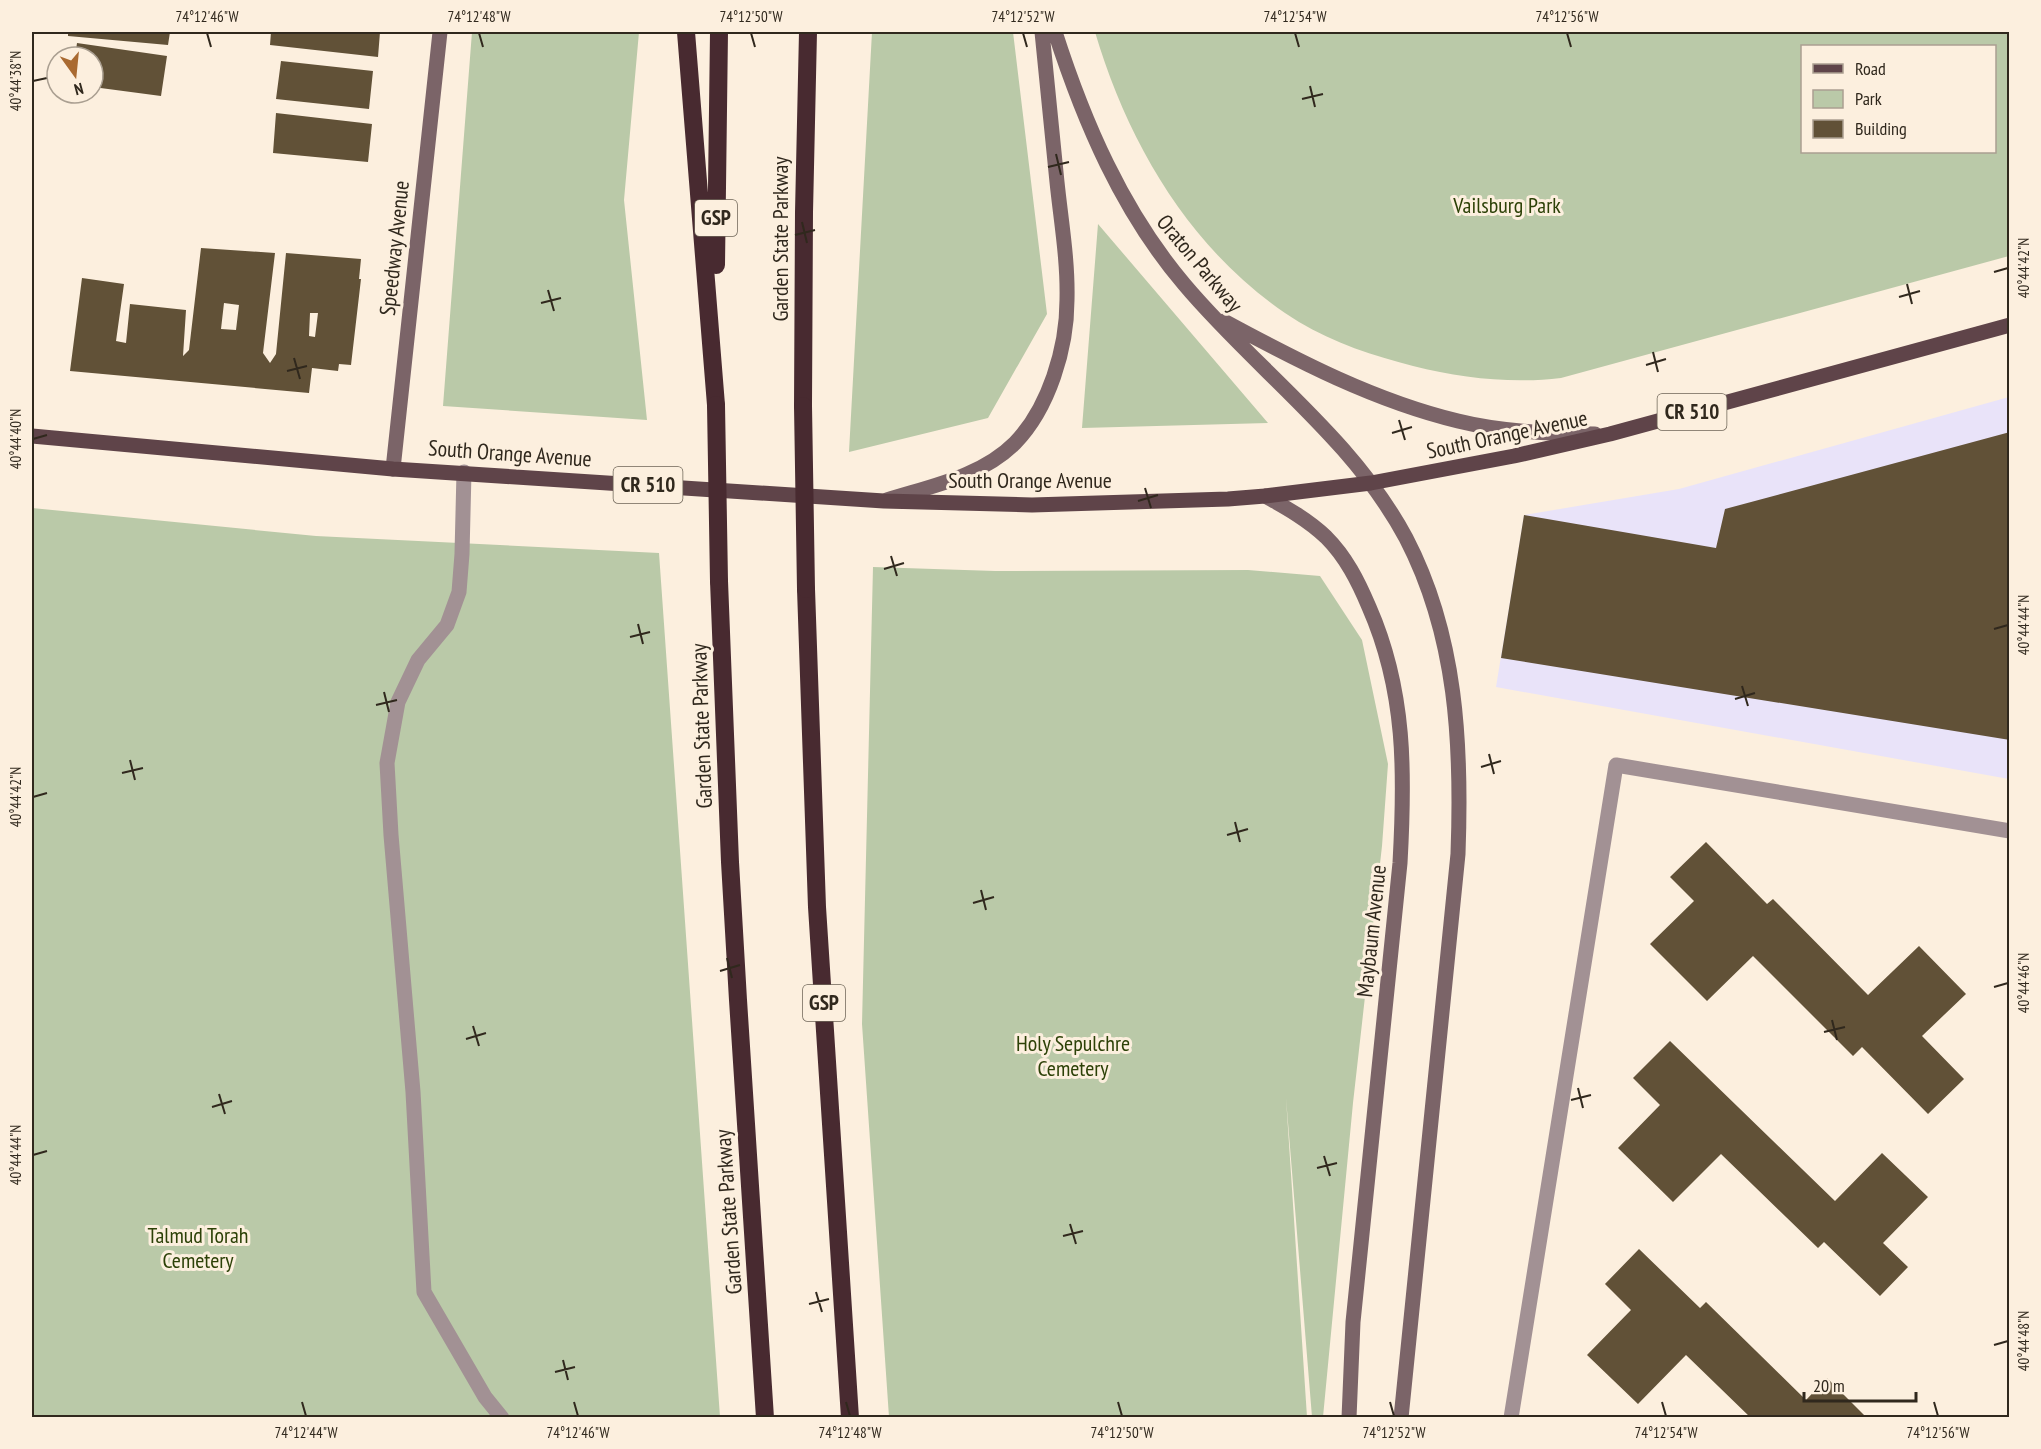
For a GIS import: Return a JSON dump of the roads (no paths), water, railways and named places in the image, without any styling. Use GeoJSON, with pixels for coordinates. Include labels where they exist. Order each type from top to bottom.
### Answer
{"type":"FeatureCollection","features":[{"type":"Feature","properties":{"kind":"highway"},"geometry":{"type":"LineString","coordinates":[[686,32],[716,405]]}},
{"type":"Feature","properties":{"kind":"highway","name":"Garden State Parkway"},"geometry":{"type":"LineString","coordinates":[[719,32],[716,130],[716,405],[719,581],[736,965],[765,1418]]}},
{"type":"Feature","properties":{"kind":"highway","name":"Garden State Parkway"},"geometry":{"type":"LineString","coordinates":[[808,32],[803,406],[806,589],[817,896],[850,1418]]}},
{"type":"Feature","properties":{"kind":"main road","name":"Speedway Avenue"},"geometry":{"type":"LineString","coordinates":[[393,469],[440,32]]}},
{"type":"Feature","properties":{"kind":"main road"},"geometry":{"type":"LineString","coordinates":[[884,501],[962,477],[999,456],[1027,428],[1047,393],[1065,325],[1067,278],[1042,32]]}},
{"type":"Feature","properties":{"kind":"main road","name":"Oraton Parkway"},"geometry":{"type":"LineString","coordinates":[[1055,32],[1094,137],[1125,201],[1161,256],[1210,313],[1305,408],[1371,483]]}},
{"type":"Feature","properties":{"kind":"main road"},"geometry":{"type":"LineString","coordinates":[[1210,313],[1302,362],[1350,384],[1430,413],[1490,427],[1563,434],[1610,434]]}},
{"type":"Feature","properties":{"kind":"main road","name":"South Orange Avenue"},"geometry":{"type":"LineString","coordinates":[[32,436],[393,469],[884,501],[1071,505],[1265,496],[1371,483],[1463,467],[1610,434],[2010,325]]}},
{"type":"Feature","properties":{"kind":"main road"},"geometry":{"type":"LineString","coordinates":[[1371,483],[1405,537],[1430,595],[1443,637],[1451,675],[1460,769],[1455,895],[1401,1418]]}},
{"type":"Feature","properties":{"kind":"main road","name":"Maybaum Avenue"},"geometry":{"type":"LineString","coordinates":[[1265,496],[1290,510],[1326,538],[1358,581],[1383,644],[1398,704],[1402,737],[1403,806],[1400,863],[1353,1322],[1349,1418]]}},
{"type":"Feature","properties":{"kind":"lane"},"geometry":{"type":"LineString","coordinates":[[464,472],[459,592],[447,625],[418,660],[398,702],[387,763],[391,835],[414,1092],[424,1292],[486,1397],[502,1418]]}},
{"type":"Feature","properties":{"kind":"lane"},"geometry":{"type":"LineString","coordinates":[[1511,1418],[1616,765],[2010,831]]}},
{"type":"Feature","properties":{"kind":"park label","name":"Vailsburg Park"},"geometry":{"type":"Point","coordinates":[1507,205]}},
{"type":"Feature","properties":{"kind":"park label","name":"Holy Sepulchre Cemetery"},"geometry":{"type":"Point","coordinates":[1073,1056]}},
{"type":"Feature","properties":{"kind":"park label","name":"Talmud Torah Cemetery"},"geometry":{"type":"Point","coordinates":[198,1248]}}]}
